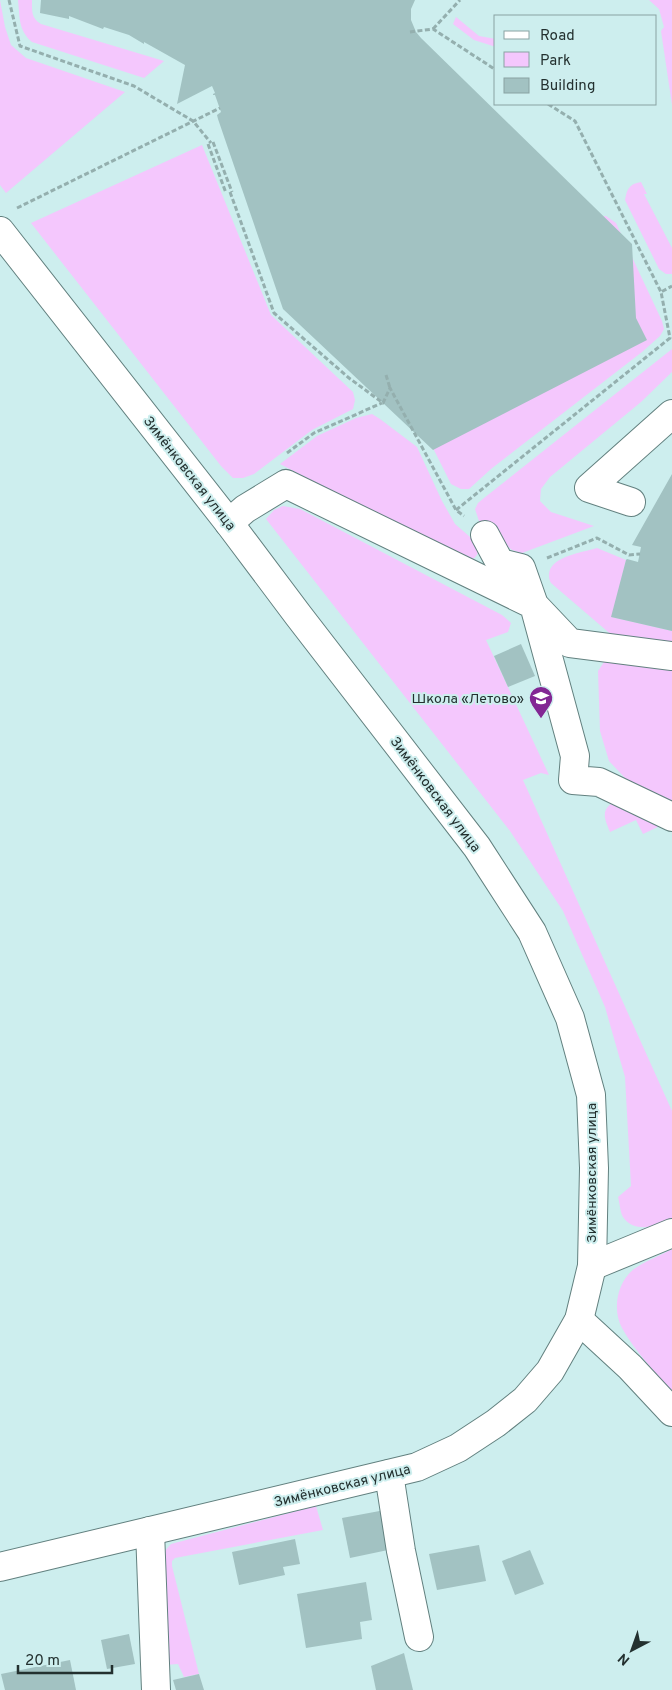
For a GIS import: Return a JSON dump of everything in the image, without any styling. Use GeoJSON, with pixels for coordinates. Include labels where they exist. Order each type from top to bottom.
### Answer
{"type":"FeatureCollection","features":[{"type":"Feature","properties":{"kind":"street","name":"Зимёнковская улица"},"geometry":{"type":"LineString","coordinates":[[0,1567],[416,1468],[458,1448],[496,1423],[525,1400],[550,1370],[579,1320],[592,1266],[594,1168],[591,1095],[570,1018],[532,932],[477,847],[229,523],[7,220]]}},
{"type":"Feature","properties":{"kind":"street"},"geometry":{"type":"LineString","coordinates":[[632,502],[589,488],[672,414]]}},
{"type":"Feature","properties":{"kind":"street"},"geometry":{"type":"LineString","coordinates":[[229,523],[245,509],[286,484],[534,605],[570,643],[672,656]]}},
{"type":"Feature","properties":{"kind":"street"},"geometry":{"type":"LineString","coordinates":[[485,535],[500,563],[521,568],[534,605],[575,756],[573,780],[599,782],[672,818]]}},
{"type":"Feature","properties":{"kind":"street"},"geometry":{"type":"LineString","coordinates":[[592,1266],[672,1232]]}},
{"type":"Feature","properties":{"kind":"street"},"geometry":{"type":"LineString","coordinates":[[579,1320],[630,1367],[672,1412]]}},
{"type":"Feature","properties":{"kind":"street"},"geometry":{"type":"LineString","coordinates":[[389,1474],[401,1551],[419,1637]]}},
{"type":"Feature","properties":{"kind":"street"},"geometry":{"type":"LineString","coordinates":[[150,1531],[156,1690]]}},
{"type":"Feature","properties":{"kind":"path"},"geometry":{"type":"LineString","coordinates":[[9,0],[20,46],[134,86],[193,121],[211,143],[274,313],[349,378],[383,403]]}},
{"type":"Feature","properties":{"kind":"path"},"geometry":{"type":"LineString","coordinates":[[410,32],[433,29],[460,0]]}},
{"type":"Feature","properties":{"kind":"path"},"geometry":{"type":"LineString","coordinates":[[433,29],[494,69]]}},
{"type":"Feature","properties":{"kind":"path"},"geometry":{"type":"LineString","coordinates":[[456,510],[670,338],[661,292],[575,121],[550,105]]}},
{"type":"Feature","properties":{"kind":"path"},"geometry":{"type":"LineString","coordinates":[[7,220],[220,108]]}},
{"type":"Feature","properties":{"kind":"path"},"geometry":{"type":"LineString","coordinates":[[661,292],[672,286]]}},
{"type":"Feature","properties":{"kind":"path"},"geometry":{"type":"LineString","coordinates":[[386,375],[390,388],[456,510],[485,535]]}},
{"type":"Feature","properties":{"kind":"path"},"geometry":{"type":"LineString","coordinates":[[287,453],[314,433],[383,403],[390,388]]}},
{"type":"Feature","properties":{"kind":"path"},"geometry":{"type":"LineString","coordinates":[[521,568],[597,538],[629,555],[640,554]]}},
{"type":"Feature","properties":{"kind":"green space"},"geometry":{"type":"Polygon","coordinates":[[[0,0],[5,27],[11,45],[26,58],[125,92],[6,193],[0,185],[0,0]]]}},
{"type":"Feature","properties":{"kind":"green space"},"geometry":{"type":"Polygon","coordinates":[[[18,0],[32,0],[34,17],[41,24],[164,61],[144,78],[32,42],[22,28],[18,0]]]}},
{"type":"Feature","properties":{"kind":"green space"},"geometry":{"type":"Polygon","coordinates":[[[649,0],[672,0],[672,105],[661,31],[664,27],[659,9],[649,0]]]}},
{"type":"Feature","properties":{"kind":"green space"},"geometry":{"type":"Polygon","coordinates":[[[456,17],[479,36],[494,39],[494,46],[474,40],[453,24],[456,17]]]}},
{"type":"Feature","properties":{"kind":"green space"},"geometry":{"type":"Polygon","coordinates":[[[202,145],[271,315],[353,392],[355,400],[353,409],[312,430],[254,474],[243,478],[233,478],[221,466],[31,223],[202,145]]]}},
{"type":"Feature","properties":{"kind":"green space"},"geometry":{"type":"Polygon","coordinates":[[[641,182],[647,194],[644,194],[672,248],[672,274],[666,274],[659,269],[625,200],[629,188],[641,182]]]}},
{"type":"Feature","properties":{"kind":"green space"},"geometry":{"type":"Polygon","coordinates":[[[606,216],[616,223],[662,321],[664,329],[660,336],[491,469],[469,489],[461,489],[451,484],[431,444],[596,217],[606,216]]]}},
{"type":"Feature","properties":{"kind":"green space"},"geometry":{"type":"Polygon","coordinates":[[[672,349],[672,372],[641,402],[550,477],[541,489],[540,501],[551,512],[594,526],[522,553],[512,550],[479,521],[475,509],[478,503],[672,349]]]}},
{"type":"Feature","properties":{"kind":"green space"},"geometry":{"type":"Polygon","coordinates":[[[372,414],[417,447],[455,524],[477,543],[479,549],[474,558],[464,560],[280,464],[317,436],[356,418],[372,414]]]}},
{"type":"Feature","properties":{"kind":"green space"},"geometry":{"type":"Polygon","coordinates":[[[283,506],[300,509],[502,615],[511,623],[508,632],[486,640],[549,775],[541,773],[523,780],[672,1111],[672,1220],[660,1225],[639,1227],[627,1222],[622,1215],[618,1197],[631,1186],[625,1077],[605,1007],[563,911],[510,831],[266,519],[274,510],[283,506]]]}},
{"type":"Feature","properties":{"kind":"green space"},"geometry":{"type":"Polygon","coordinates":[[[597,548],[626,560],[612,617],[672,631],[672,648],[614,637],[551,583],[549,575],[551,568],[556,562],[597,548]]]}},
{"type":"Feature","properties":{"kind":"green space"},"geometry":{"type":"Polygon","coordinates":[[[614,660],[672,665],[672,802],[627,780],[609,761],[600,731],[598,671],[604,662],[614,660]]]}},
{"type":"Feature","properties":{"kind":"green space"},"geometry":{"type":"Polygon","coordinates":[[[614,802],[664,824],[643,834],[636,820],[610,832],[605,819],[605,812],[614,802]]]}},
{"type":"Feature","properties":{"kind":"green space"},"geometry":{"type":"Polygon","coordinates":[[[672,1249],[672,1393],[639,1353],[622,1328],[617,1313],[617,1305],[620,1289],[628,1275],[638,1266],[672,1249]]]}},
{"type":"Feature","properties":{"kind":"green space"},"geometry":{"type":"Polygon","coordinates":[[[316,1506],[323,1530],[175,1558],[172,1561],[199,1674],[184,1677],[178,1664],[165,1665],[164,1552],[171,1544],[316,1506]]]}},
{"type":"Feature","properties":{"kind":"building"},"geometry":{"type":"Polygon","coordinates":[[[41,0],[415,0],[411,9],[411,20],[421,38],[632,244],[636,318],[647,340],[433,450],[283,309],[218,119],[217,115],[221,112],[215,95],[213,95],[215,93],[212,86],[177,104],[185,65],[129,35],[104,27],[103,29],[69,16],[69,19],[40,13],[41,0]]]}},
{"type":"Feature","properties":{"kind":"building"},"geometry":{"type":"Polygon","coordinates":[[[672,474],[672,631],[611,617],[626,560],[638,562],[641,547],[632,545],[672,474]]]}},
{"type":"Feature","properties":{"kind":"building"},"geometry":{"type":"Polygon","coordinates":[[[521,644],[535,676],[508,687],[494,656],[521,644]]]}},
{"type":"Feature","properties":{"kind":"building"},"geometry":{"type":"Polygon","coordinates":[[[385,1510],[388,1550],[350,1558],[342,1518],[385,1510]]]}},
{"type":"Feature","properties":{"kind":"building"},"geometry":{"type":"Polygon","coordinates":[[[295,1539],[300,1564],[283,1567],[285,1575],[239,1585],[232,1552],[295,1539]]]}},
{"type":"Feature","properties":{"kind":"building"},"geometry":{"type":"Polygon","coordinates":[[[479,1545],[486,1581],[437,1590],[429,1554],[479,1545]]]}},
{"type":"Feature","properties":{"kind":"building"},"geometry":{"type":"Polygon","coordinates":[[[530,1550],[544,1584],[515,1595],[502,1561],[530,1550]]]}},
{"type":"Feature","properties":{"kind":"building"},"geometry":{"type":"Polygon","coordinates":[[[366,1582],[372,1620],[360,1622],[362,1639],[306,1648],[297,1594],[366,1582]]]}},
{"type":"Feature","properties":{"kind":"building"},"geometry":{"type":"Polygon","coordinates":[[[129,1634],[135,1664],[107,1669],[101,1640],[129,1634]]]}},
{"type":"Feature","properties":{"kind":"building"},"geometry":{"type":"Polygon","coordinates":[[[404,1653],[413,1690],[376,1690],[371,1666],[404,1653]]]}},
{"type":"Feature","properties":{"kind":"building"},"geometry":{"type":"Polygon","coordinates":[[[70,1660],[76,1690],[5,1690],[1,1674],[70,1660]]]}},
{"type":"Feature","properties":{"kind":"building"},"geometry":{"type":"Polygon","coordinates":[[[199,1674],[204,1690],[176,1690],[173,1680],[199,1674]]]}},
{"type":"Feature","properties":{"kind":"place","name":"Школа «Летово»"},"geometry":{"type":"Point","coordinates":[541,719]}}]}
